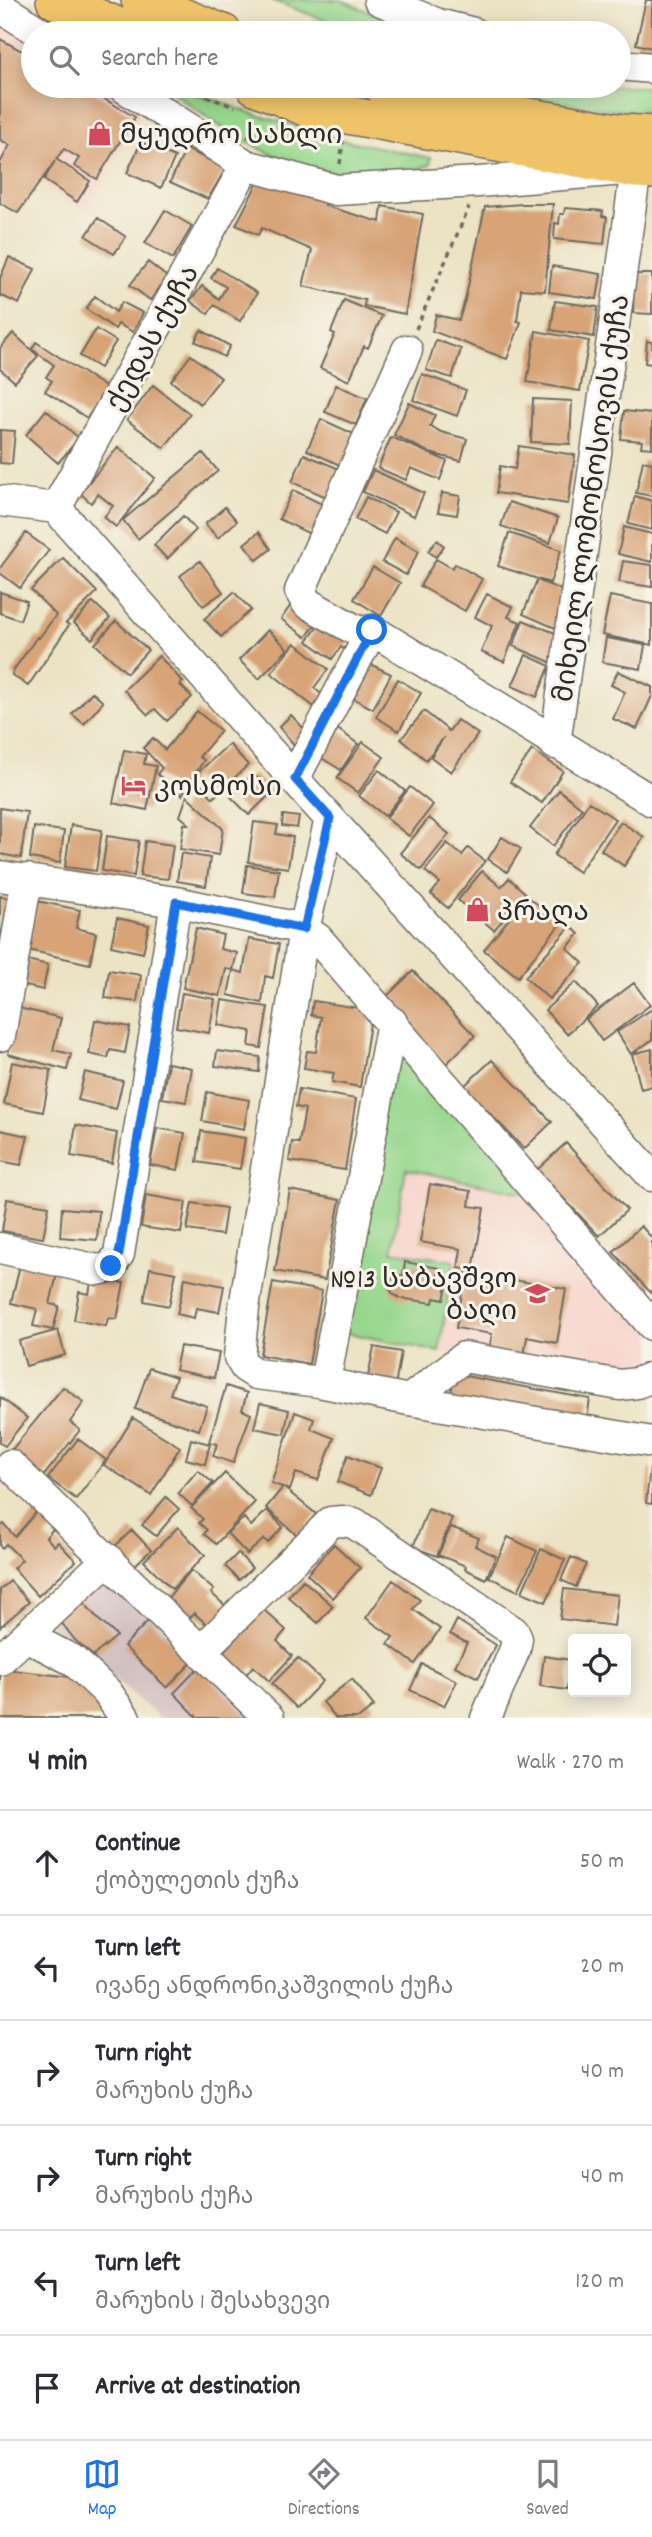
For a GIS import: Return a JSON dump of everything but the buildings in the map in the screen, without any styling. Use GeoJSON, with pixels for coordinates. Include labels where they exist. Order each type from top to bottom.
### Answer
{"type":"FeatureCollection","features":[{"type":"Feature","properties":{"kind":"main road"},"geometry":{"type":"LineString","coordinates":[[55,0],[105,21]]}},
{"type":"Feature","properties":{"kind":"main road"},"geometry":{"type":"LineString","coordinates":[[140,0],[193,21]]}},
{"type":"Feature","properties":{"kind":"main road"},"geometry":{"type":"LineString","coordinates":[[434,98],[476,108],[623,133],[652,135]]}},
{"type":"Feature","properties":{"kind":"main road"},"geometry":{"type":"LineString","coordinates":[[255,100],[644,170]]}},
{"type":"Feature","properties":{"kind":"street"},"geometry":{"type":"LineString","coordinates":[[379,0],[431,21]]}},
{"type":"Feature","properties":{"kind":"street"},"geometry":{"type":"LineString","coordinates":[[0,7],[22,21]]}},
{"type":"Feature","properties":{"kind":"street"},"geometry":{"type":"LineString","coordinates":[[631,66],[652,68]]}},
{"type":"Feature","properties":{"kind":"street"},"geometry":{"type":"LineString","coordinates":[[144,98],[246,155],[335,190],[644,170]]}},
{"type":"Feature","properties":{"kind":"street","name":"ქედას ქუჩა"},"geometry":{"type":"LineString","coordinates":[[56,508],[246,155]]}},
{"type":"Feature","properties":{"kind":"street","name":"მიხეილ ლომონოსოვის ქუჩა"},"geometry":{"type":"LineString","coordinates":[[555,744],[644,170]]}},
{"type":"Feature","properties":{"kind":"street"},"geometry":{"type":"LineString","coordinates":[[407,350],[300,591],[307,603],[359,632],[372,630],[652,801]]}},
{"type":"Feature","properties":{"kind":"street"},"geometry":{"type":"LineString","coordinates":[[0,501],[56,508],[652,1176]]}},
{"type":"Feature","properties":{"kind":"street"},"geometry":{"type":"LineString","coordinates":[[295,779],[372,630]]}},
{"type":"Feature","properties":{"kind":"street"},"geometry":{"type":"LineString","coordinates":[[330,818],[304,929],[244,1308],[239,1357],[245,1367],[256,1374],[319,1382],[652,1442]]}},
{"type":"Feature","properties":{"kind":"street"},"geometry":{"type":"LineString","coordinates":[[0,1036],[13,878],[176,902],[304,929],[318,939],[392,1022],[652,1325]]}},
{"type":"Feature","properties":{"kind":"street"},"geometry":{"type":"LineString","coordinates":[[0,1248],[98,1270],[111,1266],[119,1254],[176,902]]}},
{"type":"Feature","properties":{"kind":"street"},"geometry":{"type":"LineString","coordinates":[[319,1382],[327,1371],[392,1022]]}},
{"type":"Feature","properties":{"kind":"street"},"geometry":{"type":"LineString","coordinates":[[409,1400],[464,1357],[620,1385],[637,1383],[652,1377]]}},
{"type":"Feature","properties":{"kind":"street"},"geometry":{"type":"LineString","coordinates":[[10,1465],[269,1718]]}},
{"type":"Feature","properties":{"kind":"street"},"geometry":{"type":"LineString","coordinates":[[202,1650],[331,1522],[354,1523],[514,1632],[517,1639],[515,1649],[486,1718]]}},
{"type":"Feature","properties":{"kind":"street"},"geometry":{"type":"LineString","coordinates":[[0,1660],[108,1559]]}},
{"type":"Feature","properties":{"kind":"street"},"geometry":{"type":"LineString","coordinates":[[26,1636],[74,1661],[107,1692],[125,1718]]}},
{"type":"Feature","properties":{"kind":"path"},"geometry":{"type":"LineString","coordinates":[[246,155],[255,100]]}},
{"type":"Feature","properties":{"kind":"path"},"geometry":{"type":"LineString","coordinates":[[339,173],[343,140]]}},
{"type":"Feature","properties":{"kind":"path"},"geometry":{"type":"LineString","coordinates":[[407,350],[479,182]]}},
{"type":"Feature","properties":{"kind":"shaded area"},"geometry":{"type":"Polygon","coordinates":[[[0,24],[21,37],[21,98],[122,98],[143,110],[85,211],[0,160],[0,24]]]}},
{"type":"Feature","properties":{"kind":"shaded area","name":"№13 საბავშვო ბაღი"},"geometry":{"type":"Polygon","coordinates":[[[406,1168],[542,1197],[652,1325],[652,1377],[620,1385],[439,1352],[454,1261],[392,1251],[406,1168]]]}},
{"type":"Feature","properties":{"kind":"shaded area"},"geometry":{"type":"Polygon","coordinates":[[[104,1570],[255,1718],[160,1718],[47,1622],[104,1570]]]}},
{"type":"Feature","properties":{"kind":"green space"},"geometry":{"type":"Polygon","coordinates":[[[271,0],[341,0],[391,21],[327,21],[271,0]]]}},
{"type":"Feature","properties":{"kind":"green space"},"geometry":{"type":"Polygon","coordinates":[[[631,87],[652,87],[652,112],[574,105],[540,98],[631,98],[631,87]]]}},
{"type":"Feature","properties":{"kind":"green space"},"geometry":{"type":"Polygon","coordinates":[[[181,98],[209,98],[343,140],[431,158],[430,165],[398,174],[362,176],[303,166],[249,143],[181,98]]]}},
{"type":"Feature","properties":{"kind":"green space"},"geometry":{"type":"Polygon","coordinates":[[[392,1022],[542,1197],[406,1169],[392,1251],[454,1261],[439,1352],[334,1330],[392,1022]]]}},
{"type":"Feature","properties":{"kind":"place","name":"მყუდრო სახლი"},"geometry":{"type":"Point","coordinates":[100,133]}},
{"type":"Feature","properties":{"kind":"place","name":"კოსმოსი"},"geometry":{"type":"Point","coordinates":[134,785]}},
{"type":"Feature","properties":{"kind":"place","name":"პრაღა"},"geometry":{"type":"Point","coordinates":[477,910]}},
{"type":"Feature","properties":{"kind":"place","name":"№13 საბავშვო ბაღი"},"geometry":{"type":"Point","coordinates":[537,1293]}},
{"type":"Feature","properties":{"kind":"route"},"geometry":{"type":"LineString","coordinates":[[111,1266],[119,1254],[176,902],[304,929],[330,818],[295,779],[372,630]]}}]}
